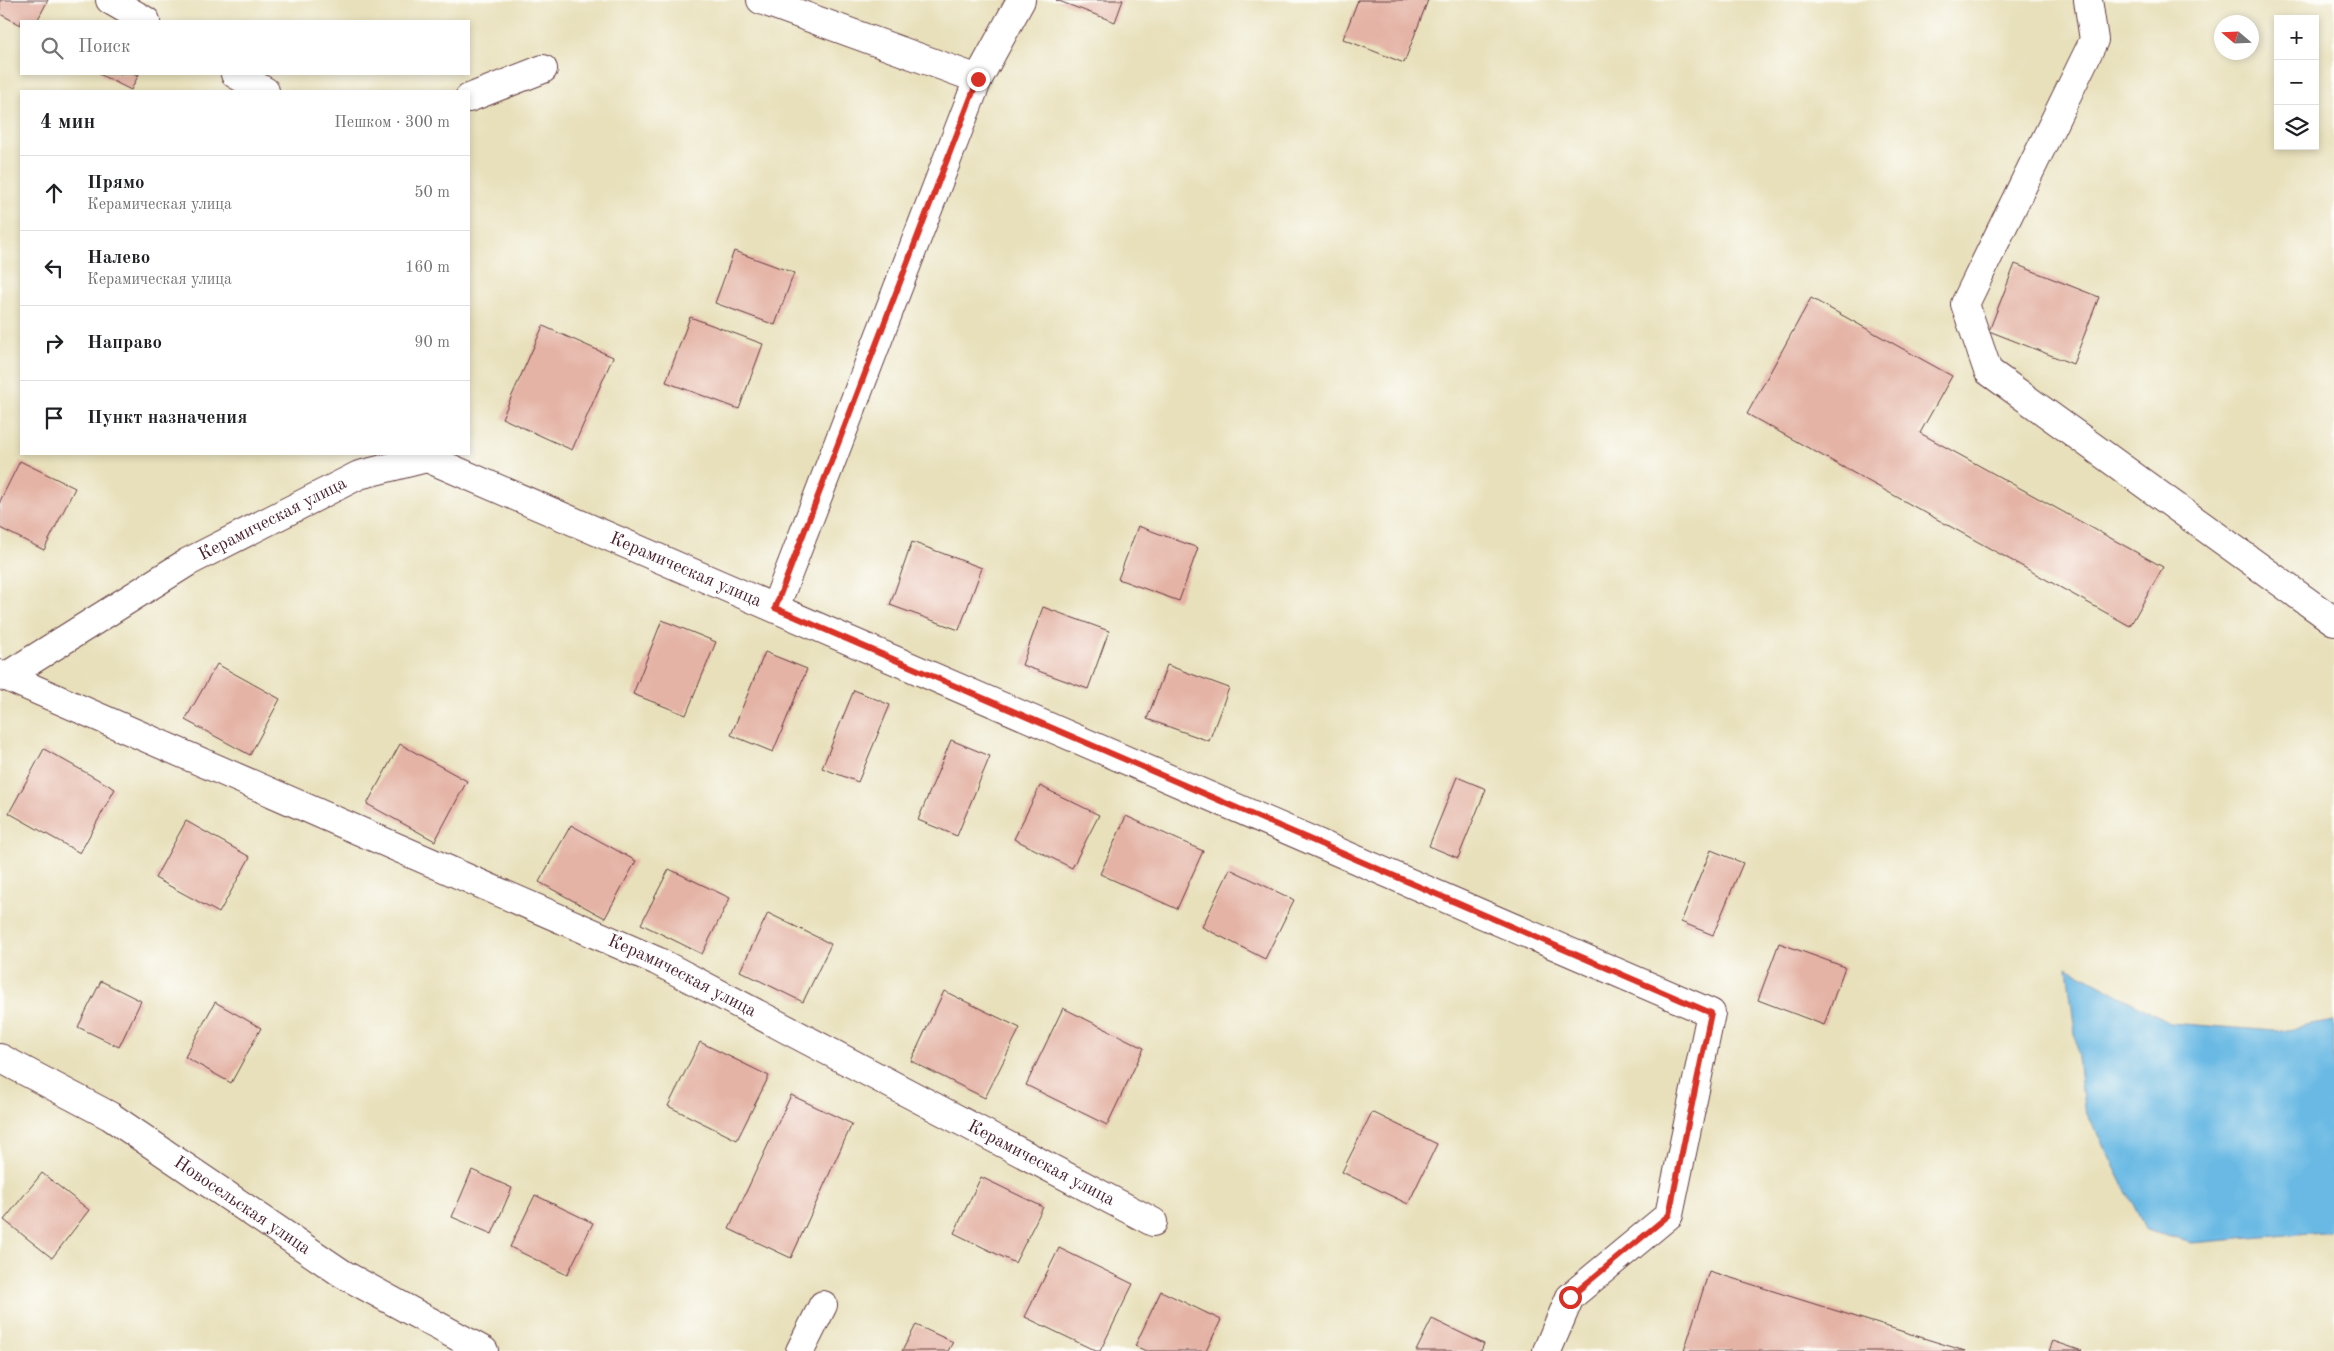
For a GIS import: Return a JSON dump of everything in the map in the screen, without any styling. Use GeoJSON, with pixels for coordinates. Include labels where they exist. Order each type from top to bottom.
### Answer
{"type":"FeatureCollection","features":[{"type":"Feature","properties":{"kind":"street"},"geometry":{"type":"LineString","coordinates":[[110,0],[144,20]]}},
{"type":"Feature","properties":{"kind":"street"},"geometry":{"type":"LineString","coordinates":[[761,0],[978,79]]}},
{"type":"Feature","properties":{"kind":"street"},"geometry":{"type":"LineString","coordinates":[[775,608],[978,79],[1020,0]]}},
{"type":"Feature","properties":{"kind":"street"},"geometry":{"type":"LineString","coordinates":[[2088,0],[2094,40],[1965,304],[1988,371],[2334,621]]}},
{"type":"Feature","properties":{"kind":"street"},"geometry":{"type":"LineString","coordinates":[[470,98],[544,69]]}},
{"type":"Feature","properties":{"kind":"street"},"geometry":{"type":"LineString","coordinates":[[237,75],[263,90]]}},
{"type":"Feature","properties":{"kind":"street","name":"Керамическая улица"},"geometry":{"type":"LineString","coordinates":[[2,675],[188,562],[359,475],[427,458],[1711,1013],[1669,1215],[1570,1297],[1547,1351]]}},
{"type":"Feature","properties":{"kind":"street","name":"Керамическая улица"},"geometry":{"type":"LineString","coordinates":[[2,675],[657,961],[1154,1222]]}},
{"type":"Feature","properties":{"kind":"street","name":"Новосельская улица"},"geometry":{"type":"LineString","coordinates":[[0,1058],[110,1116],[343,1274],[484,1351]]}},
{"type":"Feature","properties":{"kind":"street"},"geometry":{"type":"LineString","coordinates":[[800,1351],[823,1305]]}},
{"type":"Feature","properties":{"kind":"water"},"geometry":{"type":"Polygon","coordinates":[[[2067,967],[2170,1023],[2276,1031],[2334,1021],[2334,1231],[2192,1243],[2146,1230],[2084,1107],[2067,967]]]}},
{"type":"Feature","properties":{"kind":"building"},"geometry":{"type":"Polygon","coordinates":[[[0,0],[48,0],[38,20],[20,20],[20,24],[0,14],[0,0]]]}},
{"type":"Feature","properties":{"kind":"building"},"geometry":{"type":"Polygon","coordinates":[[[1056,0],[1123,0],[1115,22],[1056,0]]]}},
{"type":"Feature","properties":{"kind":"building"},"geometry":{"type":"Polygon","coordinates":[[[1358,0],[1428,0],[1404,63],[1343,39],[1358,0]]]}},
{"type":"Feature","properties":{"kind":"building"},"geometry":{"type":"Polygon","coordinates":[[[101,75],[138,75],[131,90],[101,75]]]}},
{"type":"Feature","properties":{"kind":"building"},"geometry":{"type":"Polygon","coordinates":[[[734,251],[794,273],[775,325],[715,303],[734,251]]]}},
{"type":"Feature","properties":{"kind":"building"},"geometry":{"type":"Polygon","coordinates":[[[2015,264],[2099,297],[2073,364],[1989,331],[2015,264]]]}},
{"type":"Feature","properties":{"kind":"building"},"geometry":{"type":"Polygon","coordinates":[[[1811,298],[1952,376],[1920,433],[2163,567],[2130,626],[1747,414],[1811,298]]]}},
{"type":"Feature","properties":{"kind":"building"},"geometry":{"type":"Polygon","coordinates":[[[690,317],[763,344],[739,409],[666,382],[690,317]]]}},
{"type":"Feature","properties":{"kind":"building"},"geometry":{"type":"Polygon","coordinates":[[[543,326],[613,357],[572,450],[502,418],[543,326]]]}},
{"type":"Feature","properties":{"kind":"building"},"geometry":{"type":"Polygon","coordinates":[[[20,461],[75,488],[44,550],[0,528],[0,501],[20,461]]]}},
{"type":"Feature","properties":{"kind":"building"},"geometry":{"type":"Polygon","coordinates":[[[1138,526],[1198,548],[1179,601],[1118,579],[1138,526]]]}},
{"type":"Feature","properties":{"kind":"building"},"geometry":{"type":"Polygon","coordinates":[[[912,542],[982,568],[959,630],[890,605],[912,542]]]}},
{"type":"Feature","properties":{"kind":"building"},"geometry":{"type":"Polygon","coordinates":[[[1043,607],[1109,631],[1088,689],[1022,665],[1043,607]]]}},
{"type":"Feature","properties":{"kind":"building"},"geometry":{"type":"Polygon","coordinates":[[[662,620],[716,642],[686,715],[633,694],[662,620]]]}},
{"type":"Feature","properties":{"kind":"building"},"geometry":{"type":"Polygon","coordinates":[[[765,652],[807,669],[773,752],[731,735],[765,652]]]}},
{"type":"Feature","properties":{"kind":"building"},"geometry":{"type":"Polygon","coordinates":[[[217,664],[280,699],[250,755],[185,720],[217,664]]]}},
{"type":"Feature","properties":{"kind":"building"},"geometry":{"type":"Polygon","coordinates":[[[1167,665],[1229,688],[1209,741],[1147,719],[1167,665]]]}},
{"type":"Feature","properties":{"kind":"building"},"geometry":{"type":"Polygon","coordinates":[[[854,690],[890,705],[858,782],[822,768],[854,690]]]}},
{"type":"Feature","properties":{"kind":"building"},"geometry":{"type":"Polygon","coordinates":[[[951,740],[990,756],[957,836],[918,820],[951,740]]]}},
{"type":"Feature","properties":{"kind":"building"},"geometry":{"type":"Polygon","coordinates":[[[400,744],[467,781],[435,841],[367,804],[400,744]]]}},
{"type":"Feature","properties":{"kind":"building"},"geometry":{"type":"Polygon","coordinates":[[[44,749],[115,789],[80,853],[9,813],[44,749]]]}},
{"type":"Feature","properties":{"kind":"building"},"geometry":{"type":"Polygon","coordinates":[[[1457,777],[1486,789],[1458,858],[1429,846],[1457,777]]]}},
{"type":"Feature","properties":{"kind":"building"},"geometry":{"type":"Polygon","coordinates":[[[1040,786],[1099,815],[1072,868],[1014,839],[1040,786]]]}},
{"type":"Feature","properties":{"kind":"building"},"geometry":{"type":"Polygon","coordinates":[[[1126,816],[1203,851],[1177,909],[1100,874],[1126,816]]]}},
{"type":"Feature","properties":{"kind":"building"},"geometry":{"type":"Polygon","coordinates":[[[186,821],[250,857],[219,913],[155,878],[186,821]]]}},
{"type":"Feature","properties":{"kind":"building"},"geometry":{"type":"Polygon","coordinates":[[[571,825],[636,861],[605,918],[539,882],[571,825]]]}},
{"type":"Feature","properties":{"kind":"building"},"geometry":{"type":"Polygon","coordinates":[[[1711,850],[1743,863],[1713,935],[1681,922],[1711,850]]]}},
{"type":"Feature","properties":{"kind":"building"},"geometry":{"type":"Polygon","coordinates":[[[669,869],[730,898],[702,954],[641,924],[669,869]]]}},
{"type":"Feature","properties":{"kind":"building"},"geometry":{"type":"Polygon","coordinates":[[[1230,869],[1294,900],[1265,959],[1202,927],[1230,869]]]}},
{"type":"Feature","properties":{"kind":"building"},"geometry":{"type":"Polygon","coordinates":[[[768,913],[831,944],[803,1002],[740,971],[768,913]]]}},
{"type":"Feature","properties":{"kind":"building"},"geometry":{"type":"Polygon","coordinates":[[[1779,943],[1845,967],[1824,1025],[1758,1000],[1779,943]]]}},
{"type":"Feature","properties":{"kind":"building"},"geometry":{"type":"Polygon","coordinates":[[[101,981],[141,1001],[119,1047],[78,1027],[101,981]]]}},
{"type":"Feature","properties":{"kind":"building"},"geometry":{"type":"Polygon","coordinates":[[[944,991],[1020,1028],[985,1098],[911,1061],[944,991]]]}},
{"type":"Feature","properties":{"kind":"building"},"geometry":{"type":"Polygon","coordinates":[[[215,1002],[261,1028],[231,1083],[185,1057],[215,1002]]]}},
{"type":"Feature","properties":{"kind":"building"},"geometry":{"type":"Polygon","coordinates":[[[1063,1008],[1144,1048],[1107,1125],[1026,1085],[1063,1008]]]}},
{"type":"Feature","properties":{"kind":"building"},"geometry":{"type":"Polygon","coordinates":[[[700,1042],[769,1076],[737,1140],[668,1106],[700,1042]]]}},
{"type":"Feature","properties":{"kind":"building"},"geometry":{"type":"Polygon","coordinates":[[[791,1095],[852,1124],[791,1258],[729,1229],[791,1095]]]}},
{"type":"Feature","properties":{"kind":"building"},"geometry":{"type":"Polygon","coordinates":[[[1372,1112],[1437,1144],[1408,1204],[1342,1172],[1372,1112]]]}},
{"type":"Feature","properties":{"kind":"building"},"geometry":{"type":"Polygon","coordinates":[[[472,1170],[512,1188],[492,1234],[452,1217],[472,1170]]]}},
{"type":"Feature","properties":{"kind":"building"},"geometry":{"type":"Polygon","coordinates":[[[42,1173],[89,1210],[52,1258],[4,1220],[42,1173]]]}},
{"type":"Feature","properties":{"kind":"building"},"geometry":{"type":"Polygon","coordinates":[[[981,1177],[1043,1207],[1015,1263],[954,1233],[981,1177]]]}},
{"type":"Feature","properties":{"kind":"building"},"geometry":{"type":"Polygon","coordinates":[[[535,1195],[593,1223],[567,1275],[510,1247],[535,1195]]]}},
{"type":"Feature","properties":{"kind":"building"},"geometry":{"type":"Polygon","coordinates":[[[1059,1248],[1133,1284],[1100,1351],[1096,1351],[1025,1317],[1059,1248]]]}},
{"type":"Feature","properties":{"kind":"building"},"geometry":{"type":"Polygon","coordinates":[[[1709,1271],[1965,1351],[1684,1351],[1709,1271]]]}},
{"type":"Feature","properties":{"kind":"building"},"geometry":{"type":"Polygon","coordinates":[[[1161,1291],[1221,1320],[1206,1351],[1146,1351],[1135,1346],[1161,1291]]]}},
{"type":"Feature","properties":{"kind":"building"},"geometry":{"type":"Polygon","coordinates":[[[1432,1319],[1484,1344],[1481,1351],[1416,1351],[1432,1319]]]}},
{"type":"Feature","properties":{"kind":"building"},"geometry":{"type":"Polygon","coordinates":[[[916,1325],[953,1342],[948,1351],[902,1351],[916,1325]]]}},
{"type":"Feature","properties":{"kind":"building"},"geometry":{"type":"Polygon","coordinates":[[[2053,1341],[2082,1351],[2049,1351],[2053,1341]]]}},
{"type":"Feature","properties":{"kind":"route"},"geometry":{"type":"LineString","coordinates":[[978,79],[775,608],[1711,1013],[1669,1215],[1570,1297]]}}]}
